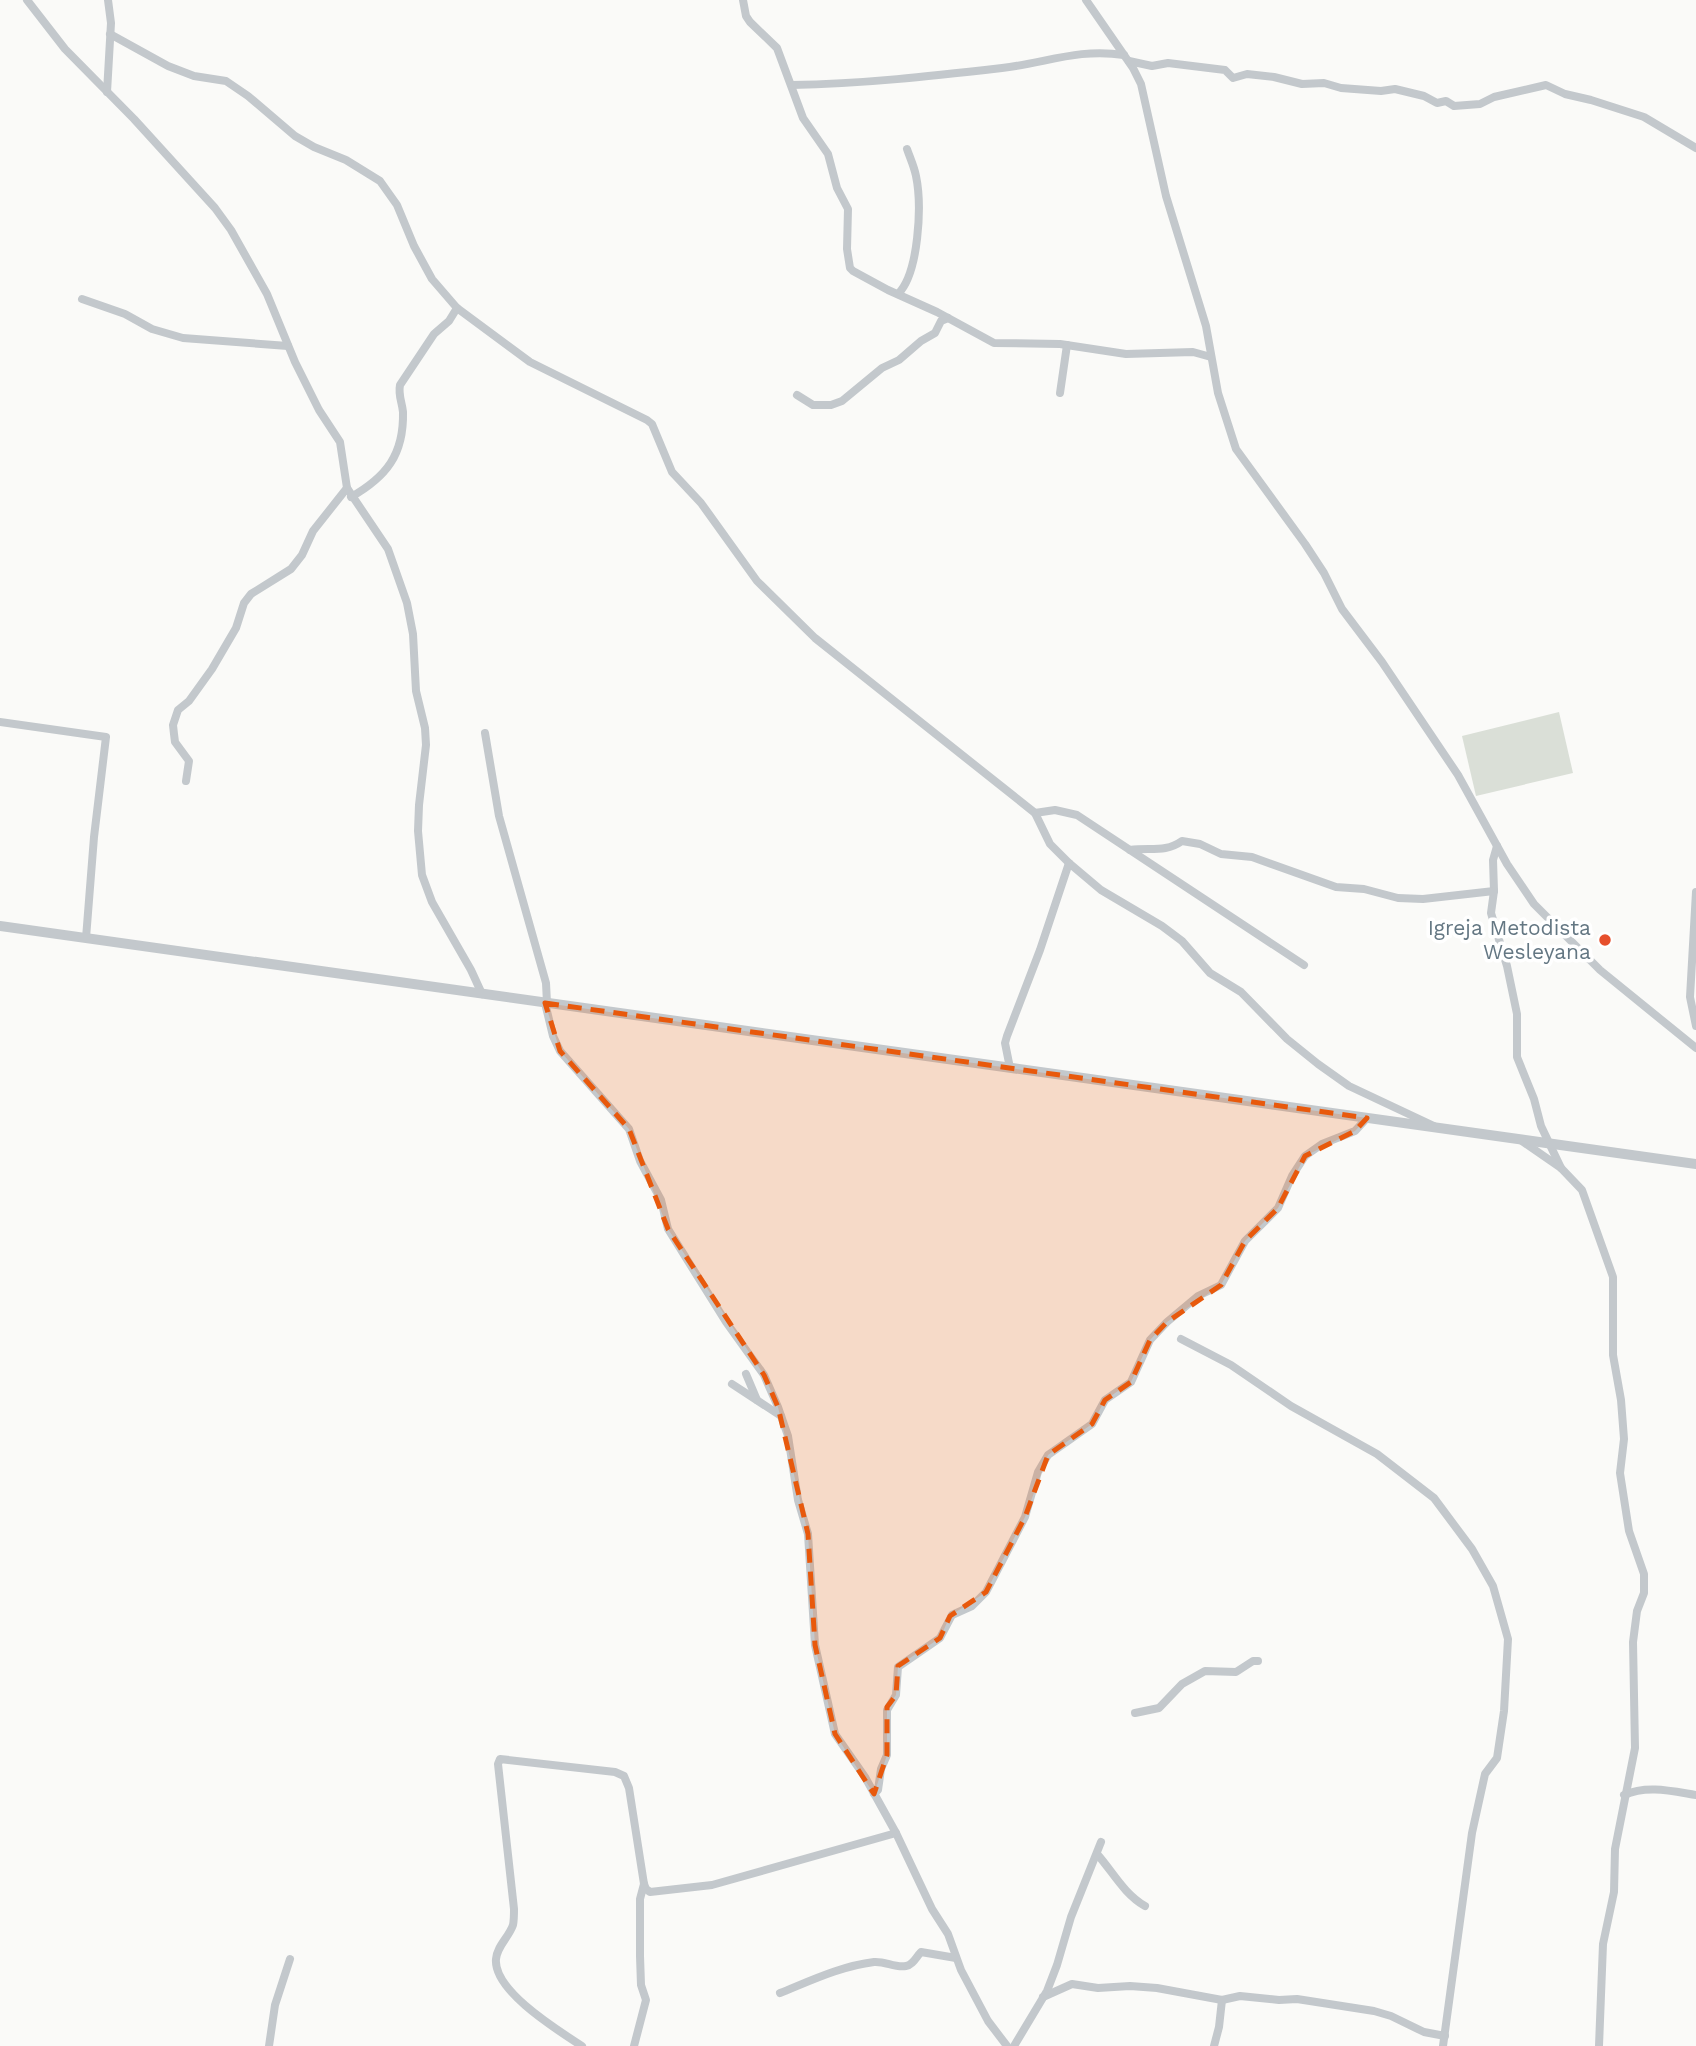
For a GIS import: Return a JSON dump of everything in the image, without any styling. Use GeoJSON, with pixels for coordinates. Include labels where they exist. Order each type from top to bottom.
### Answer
{"type":"FeatureCollection","features":[{"type":"Feature","properties":{"kind":"street"},"geometry":{"type":"LineString","coordinates":[[27,0],[65,49],[215,208],[231,230],[267,295],[319,410],[340,442],[347,488],[388,549],[407,603],[413,634],[415,691],[426,745],[418,831],[422,875],[432,902],[482,994]]}},
{"type":"Feature","properties":{"kind":"street"},"geometry":{"type":"LineString","coordinates":[[107,92],[110,34],[108,0]]}},
{"type":"Feature","properties":{"kind":"street"},"geometry":{"type":"LineString","coordinates":[[743,0],[750,22],[777,48],[803,118],[828,154],[837,188],[848,209],[847,249],[850,268],[994,343],[1068,345],[1107,353],[1193,352],[1211,357]]}},
{"type":"Feature","properties":{"kind":"street"},"geometry":{"type":"LineString","coordinates":[[1086,0],[1127,58],[1141,84],[1166,196],[1206,326],[1218,393],[1236,449],[1305,544],[1324,573],[1342,609],[1382,662],[1458,775],[1497,846],[1534,904],[1565,937],[1696,1048]]}},
{"type":"Feature","properties":{"kind":"street"},"geometry":{"type":"LineString","coordinates":[[110,34],[168,66],[194,76],[226,81],[295,136],[346,160],[380,181],[397,205],[414,246],[432,279],[457,307],[530,362],[609,399],[652,424],[672,472],[701,503],[757,581],[815,638],[1035,813],[1050,844],[1069,863],[1101,890],[1182,941],[1210,973],[1241,992],[1287,1039],[1318,1064],[1349,1086],[1438,1128]]}},
{"type":"Feature","properties":{"kind":"street"},"geometry":{"type":"LineString","coordinates":[[792,85],[890,81],[1007,68],[1054,57],[1092,52],[1127,58],[1152,66],[1168,63],[1225,70],[1233,78],[1247,74],[1302,84],[1324,83],[1341,88],[1381,91],[1395,89],[1424,96],[1437,103],[1446,101],[1454,106],[1480,104],[1494,97],[1546,85],[1565,94],[1644,117],[1696,148]]}},
{"type":"Feature","properties":{"kind":"street"},"geometry":{"type":"LineString","coordinates":[[907,149],[917,187],[917,239],[908,283],[912,300]]}},
{"type":"Feature","properties":{"kind":"street"},"geometry":{"type":"LineString","coordinates":[[898,294],[908,283]]}},
{"type":"Feature","properties":{"kind":"street"},"geometry":{"type":"LineString","coordinates":[[82,299],[125,314],[152,329],[183,338],[288,346]]}},
{"type":"Feature","properties":{"kind":"street"},"geometry":{"type":"LineString","coordinates":[[351,497],[371,486],[389,467],[401,440],[403,409],[398,394],[400,385],[434,334],[449,321],[457,307]]}},
{"type":"Feature","properties":{"kind":"street"},"geometry":{"type":"LineString","coordinates":[[797,395],[813,405],[831,405],[842,401],[882,368],[900,360],[921,341],[935,333],[942,321],[948,318]]}},
{"type":"Feature","properties":{"kind":"street"},"geometry":{"type":"LineString","coordinates":[[1060,393],[1068,345]]}},
{"type":"Feature","properties":{"kind":"street"},"geometry":{"type":"LineString","coordinates":[[186,781],[189,761],[176,742],[174,734],[173,725],[178,710],[189,701],[212,669],[236,628],[244,603],[251,594],[290,569],[302,555],[313,531],[347,488]]}},
{"type":"Feature","properties":{"kind":"street"},"geometry":{"type":"LineString","coordinates":[[0,722],[106,737],[93,837],[86,938]]}},
{"type":"Feature","properties":{"kind":"street"},"geometry":{"type":"LineString","coordinates":[[485,733],[499,816],[546,983],[546,1003],[553,1036],[560,1051],[629,1129],[640,1161],[661,1200],[668,1229],[726,1322],[764,1376],[788,1436],[798,1500],[808,1534],[815,1644],[835,1734],[897,1833],[988,2021],[1007,2046]]}},
{"type":"Feature","properties":{"kind":"street"},"geometry":{"type":"LineString","coordinates":[[1035,813],[1055,810],[1077,816],[1304,965]]}},
{"type":"Feature","properties":{"kind":"street"},"geometry":{"type":"LineString","coordinates":[[1130,850],[1158,851],[1176,846],[1182,841],[1191,842],[1221,854],[1252,857],[1336,887],[1364,889],[1398,898],[1423,899],[1494,891]]}},
{"type":"Feature","properties":{"kind":"street"},"geometry":{"type":"LineString","coordinates":[[1497,846],[1493,860],[1494,891],[1491,913],[1507,966],[1517,1014],[1517,1057],[1534,1099],[1543,1131],[1561,1168]]}},
{"type":"Feature","properties":{"kind":"street"},"geometry":{"type":"LineString","coordinates":[[1010,1068],[1005,1042],[1069,863]]}},
{"type":"Feature","properties":{"kind":"street"},"geometry":{"type":"LineString","coordinates":[[1696,892],[1690,997],[1696,1026]]}},
{"type":"Feature","properties":{"kind":"street"},"geometry":{"type":"LineString","coordinates":[[0,926],[1696,1164]]}},
{"type":"Feature","properties":{"kind":"street"},"geometry":{"type":"LineString","coordinates":[[874,1794],[878,1790],[881,1769],[887,1755],[887,1710],[896,1695],[898,1667],[940,1638],[952,1615],[972,1606],[986,1592],[1025,1517],[1038,1472],[1045,1458],[1092,1424],[1105,1401],[1131,1382],[1150,1340],[1167,1322],[1198,1296],[1221,1285],[1245,1241],[1278,1208],[1292,1176],[1305,1156],[1322,1144],[1355,1131],[1367,1118]]}},
{"type":"Feature","properties":{"kind":"street"},"geometry":{"type":"LineString","coordinates":[[1532,1141],[1543,1131]]}},
{"type":"Feature","properties":{"kind":"street"},"geometry":{"type":"LineString","coordinates":[[1519,1139],[1561,1168],[1582,1191],[1613,1277],[1613,1355],[1621,1400],[1624,1440],[1620,1473],[1629,1531],[1644,1574],[1644,1593],[1637,1611],[1633,1642],[1634,1748],[1615,1849],[1614,1892],[1603,1944],[1599,2046]]}},
{"type":"Feature","properties":{"kind":"street"},"geometry":{"type":"LineString","coordinates":[[1181,1339],[1231,1365],[1291,1406],[1377,1454],[1434,1498],[1472,1549],[1493,1586],[1508,1639],[1504,1711],[1497,1758],[1485,1774],[1472,1833],[1443,2046]]}},
{"type":"Feature","properties":{"kind":"street"},"geometry":{"type":"LineString","coordinates":[[746,1374],[757,1400]]}},
{"type":"Feature","properties":{"kind":"street"},"geometry":{"type":"LineString","coordinates":[[732,1384],[781,1416]]}},
{"type":"Feature","properties":{"kind":"street"},"geometry":{"type":"LineString","coordinates":[[1135,1713],[1159,1708],[1182,1684],[1205,1671],[1237,1672],[1253,1661],[1258,1661]]}},
{"type":"Feature","properties":{"kind":"street"},"geometry":{"type":"LineString","coordinates":[[582,2046],[543,2021],[500,1978],[496,1969],[497,1952],[513,1926],[514,1909],[498,1764],[500,1759],[615,1772],[624,1776],[629,1788],[644,1884],[639,1899],[641,1985],[646,2000],[634,2046]]}},
{"type":"Feature","properties":{"kind":"street"},"geometry":{"type":"LineString","coordinates":[[1624,1795],[1637,1789],[1658,1789],[1696,1795]]}},
{"type":"Feature","properties":{"kind":"street"},"geometry":{"type":"LineString","coordinates":[[644,1884],[650,1892],[712,1885],[897,1833]]}},
{"type":"Feature","properties":{"kind":"street"},"geometry":{"type":"LineString","coordinates":[[1014,2046],[1043,1997],[1057,1965],[1071,1917],[1101,1843]]}},
{"type":"Feature","properties":{"kind":"street"},"geometry":{"type":"LineString","coordinates":[[1097,1854],[1122,1883],[1127,1894],[1145,1906]]}},
{"type":"Feature","properties":{"kind":"street"},"geometry":{"type":"LineString","coordinates":[[780,1993],[841,1969],[863,1964],[880,1962],[906,1966],[921,1952],[956,1958]]}},
{"type":"Feature","properties":{"kind":"street"},"geometry":{"type":"LineString","coordinates":[[269,2046],[275,2005],[290,1959]]}},
{"type":"Feature","properties":{"kind":"street"},"geometry":{"type":"LineString","coordinates":[[1043,1997],[1072,1984],[1098,1988],[1157,1988],[1222,2000],[1240,1996],[1279,2000],[1290,1998],[1345,2005],[1391,2016],[1424,2032],[1445,2036]]}},
{"type":"Feature","properties":{"kind":"street"},"geometry":{"type":"LineString","coordinates":[[1213,2046],[1219,2027],[1222,2000]]}},
{"type":"Feature","properties":{"kind":"highlighted area"},"geometry":{"type":"Polygon","coordinates":[[[545,1003],[1367,1118],[1355,1131],[1305,1156],[1278,1208],[1245,1241],[1221,1285],[1167,1322],[1150,1340],[1131,1382],[1105,1400],[1092,1424],[1048,1455],[1025,1517],[986,1592],[950,1616],[940,1638],[898,1666],[896,1695],[887,1707],[887,1755],[874,1794],[835,1734],[815,1645],[808,1534],[778,1407],[764,1375],[668,1229],[629,1129],[560,1051],[545,1003]]]}},
{"type":"Feature","properties":{"kind":"shaded area"},"geometry":{"type":"Polygon","coordinates":[[[1559,712],[1573,773],[1476,796],[1462,736],[1559,712]]]}},
{"type":"Feature","properties":{"kind":"place","name":"Igreja Metodista Wesleyana"},"geometry":{"type":"Point","coordinates":[1605,940]}}]}
